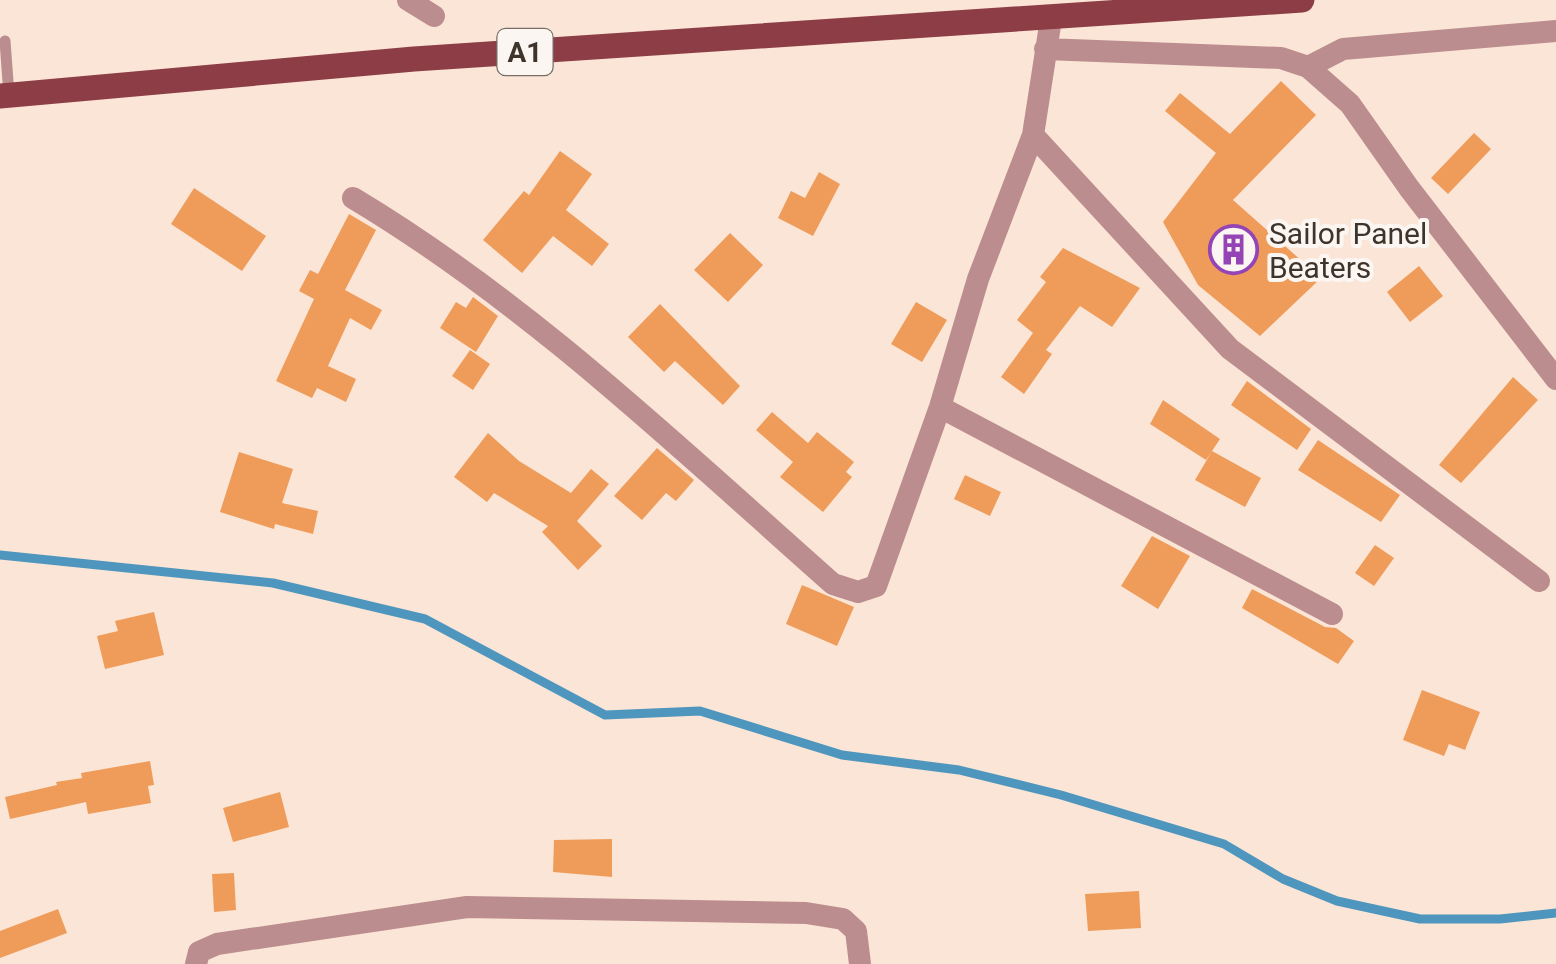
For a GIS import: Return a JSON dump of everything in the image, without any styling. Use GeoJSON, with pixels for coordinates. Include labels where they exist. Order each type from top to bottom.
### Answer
{"type":"FeatureCollection","features":[{"type":"Feature","properties":{"kind":"main road","name":"A1"},"geometry":{"type":"LineString","coordinates":[[5,96],[414,59],[1302,0]]}},
{"type":"Feature","properties":{"kind":"street"},"geometry":{"type":"LineString","coordinates":[[408,0],[434,16]]}},
{"type":"Feature","properties":{"kind":"street"},"geometry":{"type":"LineString","coordinates":[[353,198],[466,269],[843,588],[858,592],[876,586],[940,407],[962,324],[1033,135],[1052,18]]}},
{"type":"Feature","properties":{"kind":"street"},"geometry":{"type":"LineString","coordinates":[[1308,67],[1343,49],[1556,31]]}},
{"type":"Feature","properties":{"kind":"street"},"geometry":{"type":"LineString","coordinates":[[1045,49],[1281,58],[1308,67],[1350,104],[1556,379]]}},
{"type":"Feature","properties":{"kind":"street"},"geometry":{"type":"LineString","coordinates":[[1033,135],[1230,349],[1539,581]]}},
{"type":"Feature","properties":{"kind":"street"},"geometry":{"type":"LineString","coordinates":[[940,407],[1332,614]]}},
{"type":"Feature","properties":{"kind":"street"},"geometry":{"type":"LineString","coordinates":[[196,964],[200,952],[218,944],[467,907],[806,913],[843,919],[856,930],[860,964]]}},
{"type":"Feature","properties":{"kind":"lane"},"geometry":{"type":"LineString","coordinates":[[5,41],[5,96]]}},
{"type":"Feature","properties":{"kind":"building","name":"Sailor Panel Beaters"},"geometry":{"type":"Polygon","coordinates":[[[1281,81],[1316,115],[1233,200],[1321,278],[1260,336],[1198,285],[1163,222],[1216,153],[1165,111],[1180,93],[1230,134],[1281,81]]]}},
{"type":"Feature","properties":{"kind":"building"},"geometry":{"type":"Polygon","coordinates":[[[1474,133],[1491,149],[1448,194],[1431,178],[1474,133]]]}},
{"type":"Feature","properties":{"kind":"building"},"geometry":{"type":"Polygon","coordinates":[[[560,151],[592,174],[566,210],[609,244],[592,266],[553,236],[522,273],[483,240],[524,191],[529,195],[560,151]]]}},
{"type":"Feature","properties":{"kind":"building"},"geometry":{"type":"Polygon","coordinates":[[[819,172],[840,184],[813,236],[778,218],[791,191],[805,198],[819,172]]]}},
{"type":"Feature","properties":{"kind":"building"},"geometry":{"type":"Polygon","coordinates":[[[194,188],[266,236],[242,271],[171,224],[194,188]]]}},
{"type":"Feature","properties":{"kind":"building"},"geometry":{"type":"Polygon","coordinates":[[[349,214],[376,230],[345,290],[382,310],[371,330],[350,318],[328,366],[356,379],[346,402],[317,388],[312,398],[276,381],[314,299],[299,291],[310,270],[318,274],[349,214]]]}},
{"type":"Feature","properties":{"kind":"building"},"geometry":{"type":"Polygon","coordinates":[[[730,233],[763,265],[728,302],[694,270],[730,233]]]}},
{"type":"Feature","properties":{"kind":"building"},"geometry":{"type":"Polygon","coordinates":[[[1063,248],[1140,288],[1112,327],[1080,306],[1046,350],[1052,354],[1024,394],[1001,377],[1033,333],[1017,320],[1046,282],[1040,277],[1063,248]]]}},
{"type":"Feature","properties":{"kind":"building"},"geometry":{"type":"Polygon","coordinates":[[[1419,266],[1443,296],[1410,322],[1387,292],[1419,266]]]}},
{"type":"Feature","properties":{"kind":"building"},"geometry":{"type":"Polygon","coordinates":[[[473,297],[498,316],[476,352],[440,328],[456,302],[466,308],[473,297]]]}},
{"type":"Feature","properties":{"kind":"building"},"geometry":{"type":"Polygon","coordinates":[[[916,302],[947,320],[922,362],[891,344],[916,302]]]}},
{"type":"Feature","properties":{"kind":"building"},"geometry":{"type":"Polygon","coordinates":[[[660,304],[740,386],[723,405],[675,361],[664,372],[628,337],[660,304]]]}},
{"type":"Feature","properties":{"kind":"building"},"geometry":{"type":"Polygon","coordinates":[[[470,350],[490,364],[473,390],[452,376],[470,350]]]}},
{"type":"Feature","properties":{"kind":"building"},"geometry":{"type":"Polygon","coordinates":[[[1513,377],[1538,400],[1461,483],[1439,465],[1513,377]]]}},
{"type":"Feature","properties":{"kind":"building"},"geometry":{"type":"Polygon","coordinates":[[[1247,381],[1311,429],[1297,450],[1231,405],[1247,381]]]}},
{"type":"Feature","properties":{"kind":"building"},"geometry":{"type":"Polygon","coordinates":[[[1163,400],[1220,439],[1206,460],[1150,424],[1163,400]]]}},
{"type":"Feature","properties":{"kind":"building"},"geometry":{"type":"Polygon","coordinates":[[[772,412],[808,443],[817,432],[854,462],[846,472],[852,477],[823,512],[780,477],[793,462],[756,430],[772,412]]]}},
{"type":"Feature","properties":{"kind":"building"},"geometry":{"type":"Polygon","coordinates":[[[488,433],[519,461],[571,493],[591,469],[609,484],[577,521],[602,546],[578,570],[542,532],[548,526],[494,493],[487,502],[454,477],[488,433]]]}},
{"type":"Feature","properties":{"kind":"building"},"geometry":{"type":"Polygon","coordinates":[[[1318,440],[1400,495],[1381,522],[1298,470],[1318,440]]]}},
{"type":"Feature","properties":{"kind":"building"},"geometry":{"type":"Polygon","coordinates":[[[657,448],[694,480],[676,501],[666,493],[642,520],[614,496],[657,448]]]}},
{"type":"Feature","properties":{"kind":"building"},"geometry":{"type":"Polygon","coordinates":[[[1212,451],[1261,478],[1245,507],[1195,480],[1212,451]]]}},
{"type":"Feature","properties":{"kind":"building"},"geometry":{"type":"Polygon","coordinates":[[[239,452],[293,469],[282,503],[318,511],[313,534],[275,524],[274,529],[220,512],[239,452]]]}},
{"type":"Feature","properties":{"kind":"building"},"geometry":{"type":"Polygon","coordinates":[[[965,475],[1001,492],[990,516],[954,499],[965,475]]]}},
{"type":"Feature","properties":{"kind":"building"},"geometry":{"type":"Polygon","coordinates":[[[1152,536],[1190,556],[1158,609],[1121,586],[1152,536]]]}},
{"type":"Feature","properties":{"kind":"building"},"geometry":{"type":"Polygon","coordinates":[[[1375,545],[1394,558],[1374,586],[1355,573],[1375,545]]]}},
{"type":"Feature","properties":{"kind":"building"},"geometry":{"type":"Polygon","coordinates":[[[802,585],[854,607],[837,646],[786,624],[802,585]]]}},
{"type":"Feature","properties":{"kind":"building"},"geometry":{"type":"Polygon","coordinates":[[[1252,589],[1325,627],[1336,628],[1354,641],[1338,664],[1242,608],[1252,589]]]}},
{"type":"Feature","properties":{"kind":"building"},"geometry":{"type":"Polygon","coordinates":[[[154,612],[164,655],[105,669],[97,636],[118,631],[115,621],[154,612]]]}},
{"type":"Feature","properties":{"kind":"building"},"geometry":{"type":"Polygon","coordinates":[[[1422,690],[1480,712],[1465,750],[1449,744],[1444,756],[1403,740],[1422,690]]]}},
{"type":"Feature","properties":{"kind":"building"},"geometry":{"type":"Polygon","coordinates":[[[150,761],[154,785],[148,786],[151,803],[88,814],[86,802],[10,819],[5,797],[82,778],[81,773],[150,761]]]}},
{"type":"Feature","properties":{"kind":"building"},"geometry":{"type":"Polygon","coordinates":[[[280,792],[289,827],[233,842],[223,808],[280,792]]]}},
{"type":"Feature","properties":{"kind":"building"},"geometry":{"type":"Polygon","coordinates":[[[612,839],[612,877],[553,872],[554,840],[612,839]]]}},
{"type":"Feature","properties":{"kind":"building"},"geometry":{"type":"Polygon","coordinates":[[[234,873],[236,910],[214,912],[212,874],[234,873]]]}},
{"type":"Feature","properties":{"kind":"building"},"geometry":{"type":"Polygon","coordinates":[[[1139,891],[1141,928],[1088,931],[1085,894],[1139,891]]]}},
{"type":"Feature","properties":{"kind":"building"},"geometry":{"type":"Polygon","coordinates":[[[58,909],[67,933],[0,958],[0,931],[58,909]]]}},
{"type":"Feature","properties":{"kind":"waterway"},"geometry":{"type":"LineString","coordinates":[[0,555],[273,583],[425,619],[605,715],[700,711],[842,755],[959,770],[1061,795],[1224,844],[1283,879],[1337,901],[1420,919],[1500,919],[1556,913]]}},
{"type":"Feature","properties":{"kind":"place","name":"Sailor Panel Beaters"},"geometry":{"type":"Point","coordinates":[1234,250]}}]}
